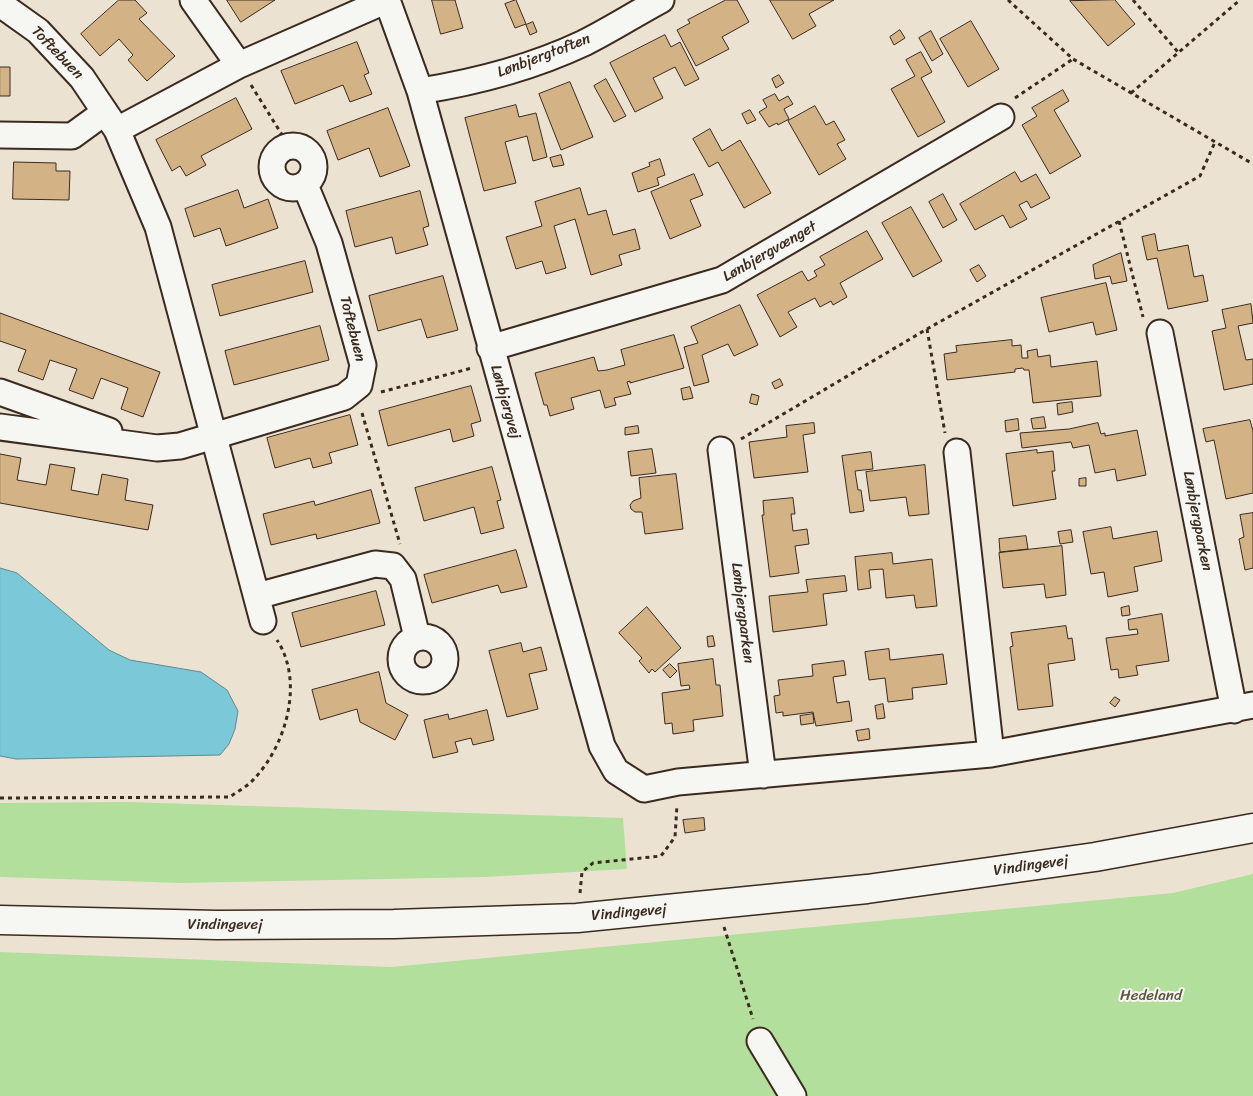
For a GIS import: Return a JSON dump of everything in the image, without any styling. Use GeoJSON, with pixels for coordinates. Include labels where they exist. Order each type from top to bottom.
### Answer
{"type":"FeatureCollection","features":[{"type":"Feature","properties":{"kind":"main road","name":"Vindingevej"},"geometry":{"type":"LineString","coordinates":[[0,920],[217,925],[374,924],[577,918],[877,888],[1095,857],[1253,828]]}},
{"type":"Feature","properties":{"kind":"street"},"geometry":{"type":"LineString","coordinates":[[193,0],[239,65]]}},
{"type":"Feature","properties":{"kind":"street"},"geometry":{"type":"LineString","coordinates":[[0,136],[72,136],[111,121],[387,0]]}},
{"type":"Feature","properties":{"kind":"street","name":"Lønbjergvej"},"geometry":{"type":"LineString","coordinates":[[387,0],[420,91],[602,746],[616,771],[644,789]]}},
{"type":"Feature","properties":{"kind":"street","name":"Lønbjergtoften"},"geometry":{"type":"LineString","coordinates":[[420,91],[463,84],[524,67],[585,42],[661,0]]}},
{"type":"Feature","properties":{"kind":"street","name":"Toftebuen"},"geometry":{"type":"LineString","coordinates":[[0,4],[38,31],[82,78],[111,121],[158,227],[264,621]]}},
{"type":"Feature","properties":{"kind":"street","name":"Lønbjergvænget"},"geometry":{"type":"LineString","coordinates":[[492,355],[722,280],[1001,117]]}},
{"type":"Feature","properties":{"kind":"street","name":"Toftebuen"},"geometry":{"type":"LineString","coordinates":[[289,146],[281,150],[272,163],[275,179],[289,188],[297,189],[305,185],[329,243],[363,366],[357,386]]}},
{"type":"Feature","properties":{"kind":"street","name":"Lønbjergparken"},"geometry":{"type":"LineString","coordinates":[[644,789],[678,782],[991,754],[1243,707],[1160,333]]}},
{"type":"Feature","properties":{"kind":"street"},"geometry":{"type":"LineString","coordinates":[[0,427],[156,448],[186,445],[214,434],[344,397],[357,386]]}},
{"type":"Feature","properties":{"kind":"street"},"geometry":{"type":"LineString","coordinates":[[0,392],[156,448]]}},
{"type":"Feature","properties":{"kind":"street","name":"Lønbjergparken"},"geometry":{"type":"LineString","coordinates":[[720,450],[763,775]]}},
{"type":"Feature","properties":{"kind":"street"},"geometry":{"type":"LineString","coordinates":[[957,452],[991,754]]}},
{"type":"Feature","properties":{"kind":"street"},"geometry":{"type":"LineString","coordinates":[[257,596],[375,564],[393,566],[403,579],[417,637]]}},
{"type":"Feature","properties":{"kind":"street"},"geometry":{"type":"LineString","coordinates":[[760,1041],[793,1096]]}},
{"type":"Feature","properties":{"kind":"path"},"geometry":{"type":"LineString","coordinates":[[1008,0],[1073,59],[1253,164]]}},
{"type":"Feature","properties":{"kind":"path"},"geometry":{"type":"LineString","coordinates":[[1133,0],[1178,52]]}},
{"type":"Feature","properties":{"kind":"path"},"geometry":{"type":"LineString","coordinates":[[1131,93],[1240,0]]}},
{"type":"Feature","properties":{"kind":"path"},"geometry":{"type":"LineString","coordinates":[[1001,117],[1003,106],[1073,59]]}},
{"type":"Feature","properties":{"kind":"path"},"geometry":{"type":"LineString","coordinates":[[239,65],[289,146]]}},
{"type":"Feature","properties":{"kind":"path"},"geometry":{"type":"LineString","coordinates":[[720,450],[927,329],[1200,176],[1214,142]]}},
{"type":"Feature","properties":{"kind":"path"},"geometry":{"type":"LineString","coordinates":[[1119,221],[1143,317],[1160,333]]}},
{"type":"Feature","properties":{"kind":"path"},"geometry":{"type":"LineString","coordinates":[[927,329],[946,442],[957,452]]}},
{"type":"Feature","properties":{"kind":"path"},"geometry":{"type":"LineString","coordinates":[[357,386],[380,393],[492,355]]}},
{"type":"Feature","properties":{"kind":"path"},"geometry":{"type":"LineString","coordinates":[[357,386],[400,543],[393,566]]}},
{"type":"Feature","properties":{"kind":"path"},"geometry":{"type":"LineString","coordinates":[[0,798],[230,798],[254,778],[276,745],[286,722],[291,699],[286,653],[264,621]]}},
{"type":"Feature","properties":{"kind":"path"},"geometry":{"type":"LineString","coordinates":[[577,918],[582,872],[593,863],[661,856],[675,837],[678,782]]}},
{"type":"Feature","properties":{"kind":"path"},"geometry":{"type":"LineString","coordinates":[[721,904],[724,931],[760,1041]]}},
{"type":"Feature","properties":{"kind":"green space"},"geometry":{"type":"Polygon","coordinates":[[[128,802],[623,818],[627,869],[486,877],[181,883],[0,877],[0,803],[128,802]]]}},
{"type":"Feature","properties":{"kind":"green space","name":"Hedeland"},"geometry":{"type":"Polygon","coordinates":[[[1253,874],[1253,1096],[0,1096],[0,952],[391,967],[1173,893],[1253,874]]]}},
{"type":"Feature","properties":{"kind":"water"},"geometry":{"type":"Polygon","coordinates":[[[0,568],[17,573],[109,650],[130,660],[201,672],[227,690],[238,711],[235,729],[229,744],[220,755],[16,759],[0,756],[0,568]]]}},
{"type":"Feature","properties":{"kind":"building"},"geometry":{"type":"Polygon","coordinates":[[[119,0],[135,0],[147,13],[139,19],[175,56],[147,81],[128,60],[133,55],[119,39],[100,56],[81,34],[119,0]]]}},
{"type":"Feature","properties":{"kind":"building"},"geometry":{"type":"Polygon","coordinates":[[[227,0],[275,0],[241,22],[227,0]]]}},
{"type":"Feature","properties":{"kind":"building"},"geometry":{"type":"Polygon","coordinates":[[[432,0],[455,0],[463,28],[441,34],[432,0]]]}},
{"type":"Feature","properties":{"kind":"building"},"geometry":{"type":"Polygon","coordinates":[[[516,0],[526,24],[515,28],[505,4],[516,0]]]}},
{"type":"Feature","properties":{"kind":"building"},"geometry":{"type":"Polygon","coordinates":[[[726,0],[737,0],[749,22],[722,37],[729,49],[696,66],[677,30],[690,23],[688,20],[726,0]]]}},
{"type":"Feature","properties":{"kind":"building"},"geometry":{"type":"Polygon","coordinates":[[[770,0],[834,0],[809,14],[816,26],[793,39],[770,0]]]}},
{"type":"Feature","properties":{"kind":"building"},"geometry":{"type":"Polygon","coordinates":[[[1115,0],[1135,24],[1108,46],[1070,1],[1115,0]]]}},
{"type":"Feature","properties":{"kind":"building"},"geometry":{"type":"Polygon","coordinates":[[[971,21],[999,69],[968,87],[940,39],[971,21]]]}},
{"type":"Feature","properties":{"kind":"building"},"geometry":{"type":"Polygon","coordinates":[[[533,22],[537,32],[530,35],[526,25],[533,22]]]}},
{"type":"Feature","properties":{"kind":"building"},"geometry":{"type":"Polygon","coordinates":[[[900,30],[905,38],[894,45],[890,37],[900,30]]]}},
{"type":"Feature","properties":{"kind":"building"},"geometry":{"type":"Polygon","coordinates":[[[931,31],[943,54],[932,61],[919,38],[931,31]]]}},
{"type":"Feature","properties":{"kind":"building"},"geometry":{"type":"Polygon","coordinates":[[[665,35],[671,47],[680,42],[699,79],[685,86],[675,67],[653,78],[663,98],[635,112],[610,63],[665,35]]]}},
{"type":"Feature","properties":{"kind":"building"},"geometry":{"type":"Polygon","coordinates":[[[357,42],[369,73],[364,75],[372,94],[350,102],[343,85],[295,104],[281,71],[357,42]]]}},
{"type":"Feature","properties":{"kind":"building"},"geometry":{"type":"Polygon","coordinates":[[[921,52],[932,72],[921,78],[945,122],[918,137],[891,89],[915,76],[906,60],[921,52]]]}},
{"type":"Feature","properties":{"kind":"building"},"geometry":{"type":"Polygon","coordinates":[[[0,67],[10,67],[10,96],[0,96],[0,67]]]}},
{"type":"Feature","properties":{"kind":"building"},"geometry":{"type":"Polygon","coordinates":[[[779,75],[784,83],[776,88],[772,79],[779,75]]]}},
{"type":"Feature","properties":{"kind":"building"},"geometry":{"type":"Polygon","coordinates":[[[606,79],[626,116],[614,122],[594,86],[606,79]]]}},
{"type":"Feature","properties":{"kind":"building"},"geometry":{"type":"Polygon","coordinates":[[[570,82],[593,137],[561,150],[539,94],[570,82]]]}},
{"type":"Feature","properties":{"kind":"building"},"geometry":{"type":"Polygon","coordinates":[[[1063,90],[1069,101],[1054,110],[1081,156],[1050,174],[1022,125],[1037,116],[1032,108],[1063,90]]]}},
{"type":"Feature","properties":{"kind":"building"},"geometry":{"type":"Polygon","coordinates":[[[775,94],[779,101],[788,96],[793,104],[784,109],[789,119],[769,127],[759,112],[767,107],[763,100],[775,94]]]}},
{"type":"Feature","properties":{"kind":"building"},"geometry":{"type":"Polygon","coordinates":[[[236,98],[252,129],[201,156],[206,165],[186,176],[180,166],[172,171],[156,140],[236,98]]]}},
{"type":"Feature","properties":{"kind":"building"},"geometry":{"type":"Polygon","coordinates":[[[516,105],[519,117],[536,113],[547,157],[533,161],[527,136],[505,142],[516,183],[484,191],[465,118],[516,105]]]}},
{"type":"Feature","properties":{"kind":"building"},"geometry":{"type":"Polygon","coordinates":[[[815,106],[826,125],[834,121],[845,140],[837,144],[846,159],[819,175],[788,121],[815,106]]]}},
{"type":"Feature","properties":{"kind":"building"},"geometry":{"type":"Polygon","coordinates":[[[388,108],[410,166],[380,177],[369,148],[338,160],[327,131],[388,108]]]}},
{"type":"Feature","properties":{"kind":"building"},"geometry":{"type":"Polygon","coordinates":[[[750,110],[756,120],[747,124],[742,114],[750,110]]]}},
{"type":"Feature","properties":{"kind":"building"},"geometry":{"type":"Polygon","coordinates":[[[710,129],[722,151],[740,140],[771,193],[744,208],[718,162],[709,167],[693,139],[710,129]]]}},
{"type":"Feature","properties":{"kind":"building"},"geometry":{"type":"Polygon","coordinates":[[[561,155],[564,165],[553,167],[550,158],[561,155]]]}},
{"type":"Feature","properties":{"kind":"building"},"geometry":{"type":"Polygon","coordinates":[[[660,159],[665,175],[657,178],[659,185],[638,192],[632,173],[650,166],[649,163],[660,159]]]}},
{"type":"Feature","properties":{"kind":"building"},"geometry":{"type":"Polygon","coordinates":[[[14,162],[56,163],[56,171],[70,171],[69,200],[13,199],[14,162]]]}},
{"type":"Feature","properties":{"kind":"building"},"geometry":{"type":"Polygon","coordinates":[[[1015,172],[1021,182],[1036,174],[1050,198],[1031,208],[1027,201],[1019,205],[1027,219],[1010,228],[1003,215],[975,230],[960,204],[1015,172]]]}},
{"type":"Feature","properties":{"kind":"building"},"geometry":{"type":"Polygon","coordinates":[[[694,174],[703,195],[690,200],[701,226],[670,239],[651,192],[694,174]]]}},
{"type":"Feature","properties":{"kind":"building"},"geometry":{"type":"Polygon","coordinates":[[[580,188],[588,215],[606,210],[613,235],[635,229],[640,249],[619,255],[622,265],[591,275],[575,219],[554,226],[566,268],[546,274],[542,261],[516,269],[506,237],[542,226],[535,202],[580,188]]]}},
{"type":"Feature","properties":{"kind":"building"},"geometry":{"type":"Polygon","coordinates":[[[238,190],[244,208],[268,199],[278,228],[226,246],[220,228],[194,237],[185,209],[238,190]]]}},
{"type":"Feature","properties":{"kind":"building"},"geometry":{"type":"Polygon","coordinates":[[[420,191],[429,226],[423,228],[428,245],[396,254],[392,237],[355,247],[346,211],[420,191]]]}},
{"type":"Feature","properties":{"kind":"building"},"geometry":{"type":"Polygon","coordinates":[[[943,194],[957,220],[943,228],[929,202],[943,194]]]}},
{"type":"Feature","properties":{"kind":"building"},"geometry":{"type":"Polygon","coordinates":[[[911,207],[942,261],[913,277],[882,223],[911,207]]]}},
{"type":"Feature","properties":{"kind":"building"},"geometry":{"type":"Polygon","coordinates":[[[867,231],[883,259],[840,283],[847,297],[833,305],[831,301],[820,307],[815,298],[788,312],[797,327],[780,337],[757,295],[802,271],[808,281],[817,276],[814,271],[825,265],[820,257],[867,231]]]}},
{"type":"Feature","properties":{"kind":"building"},"geometry":{"type":"Polygon","coordinates":[[[1155,234],[1158,251],[1188,245],[1194,277],[1203,275],[1208,301],[1168,309],[1157,258],[1147,260],[1142,237],[1155,234]]]}},
{"type":"Feature","properties":{"kind":"building"},"geometry":{"type":"Polygon","coordinates":[[[1121,253],[1127,281],[1112,284],[1110,276],[1095,279],[1093,265],[1121,253]]]}},
{"type":"Feature","properties":{"kind":"building"},"geometry":{"type":"Polygon","coordinates":[[[305,261],[313,292],[220,316],[212,285],[305,261]]]}},
{"type":"Feature","properties":{"kind":"building"},"geometry":{"type":"Polygon","coordinates":[[[979,265],[986,276],[977,282],[970,270],[979,265]]]}},
{"type":"Feature","properties":{"kind":"building"},"geometry":{"type":"Polygon","coordinates":[[[443,276],[458,330],[427,338],[421,319],[378,331],[369,296],[443,276]]]}},
{"type":"Feature","properties":{"kind":"building"},"geometry":{"type":"Polygon","coordinates":[[[1106,283],[1117,330],[1096,335],[1093,322],[1049,332],[1041,298],[1106,283]]]}},
{"type":"Feature","properties":{"kind":"building"},"geometry":{"type":"Polygon","coordinates":[[[1251,304],[1253,323],[1238,326],[1246,360],[1253,359],[1253,384],[1224,390],[1212,331],[1226,328],[1222,310],[1251,304]]]}},
{"type":"Feature","properties":{"kind":"building"},"geometry":{"type":"Polygon","coordinates":[[[740,305],[758,345],[734,356],[728,344],[702,355],[709,382],[694,386],[684,347],[698,343],[691,327],[740,305]]]}},
{"type":"Feature","properties":{"kind":"building"},"geometry":{"type":"Polygon","coordinates":[[[0,313],[160,372],[143,417],[121,409],[128,388],[101,378],[93,399],[69,390],[77,369],[50,360],[43,380],[18,371],[26,350],[0,341],[0,313]]]}},
{"type":"Feature","properties":{"kind":"building"},"geometry":{"type":"Polygon","coordinates":[[[320,326],[329,360],[234,385],[225,351],[320,326]]]}},
{"type":"Feature","properties":{"kind":"building"},"geometry":{"type":"Polygon","coordinates":[[[674,335],[684,368],[630,383],[630,381],[627,382],[631,394],[614,398],[616,405],[605,408],[600,390],[571,398],[574,409],[550,416],[547,405],[544,405],[535,373],[594,357],[598,371],[607,370],[625,365],[621,350],[674,335]]]}},
{"type":"Feature","properties":{"kind":"building"},"geometry":{"type":"Polygon","coordinates":[[[1012,340],[1012,346],[1021,345],[1022,358],[1028,358],[1027,351],[1037,349],[1038,357],[1050,355],[1051,367],[1097,361],[1101,396],[1033,403],[1029,370],[1024,370],[1023,368],[1015,369],[1015,372],[947,380],[944,354],[957,352],[956,346],[1012,340]]]}},
{"type":"Feature","properties":{"kind":"building"},"geometry":{"type":"Polygon","coordinates":[[[780,379],[783,385],[775,389],[772,383],[780,379]]]}},
{"type":"Feature","properties":{"kind":"building"},"geometry":{"type":"Polygon","coordinates":[[[471,386],[481,421],[471,424],[474,436],[453,442],[450,429],[388,446],[379,411],[471,386]]]}},
{"type":"Feature","properties":{"kind":"building"},"geometry":{"type":"Polygon","coordinates":[[[690,387],[693,398],[683,400],[681,389],[690,387]]]}},
{"type":"Feature","properties":{"kind":"building"},"geometry":{"type":"Polygon","coordinates":[[[752,394],[759,396],[757,405],[750,403],[752,394]]]}},
{"type":"Feature","properties":{"kind":"building"},"geometry":{"type":"Polygon","coordinates":[[[1072,402],[1073,412],[1058,415],[1057,404],[1072,402]]]}},
{"type":"Feature","properties":{"kind":"building"},"geometry":{"type":"Polygon","coordinates":[[[350,415],[358,445],[329,453],[332,463],[313,468],[310,458],[275,468],[267,438],[350,415]]]}},
{"type":"Feature","properties":{"kind":"building"},"geometry":{"type":"Polygon","coordinates":[[[1044,417],[1046,428],[1033,429],[1031,419],[1044,417]]]}},
{"type":"Feature","properties":{"kind":"building"},"geometry":{"type":"Polygon","coordinates":[[[1018,419],[1019,430],[1006,432],[1005,421],[1018,419]]]}},
{"type":"Feature","properties":{"kind":"building"},"geometry":{"type":"Polygon","coordinates":[[[1250,420],[1253,431],[1253,493],[1226,499],[1214,440],[1206,442],[1203,429],[1250,420]]]}},
{"type":"Feature","properties":{"kind":"building"},"geometry":{"type":"Polygon","coordinates":[[[814,423],[815,433],[803,435],[808,472],[754,478],[749,442],[787,437],[786,426],[814,423]]]}},
{"type":"Feature","properties":{"kind":"building"},"geometry":{"type":"Polygon","coordinates":[[[1098,423],[1101,434],[1105,433],[1105,436],[1137,430],[1146,475],[1117,481],[1115,469],[1095,473],[1089,445],[1073,448],[1071,442],[1022,448],[1020,433],[1069,429],[1098,423]]]}},
{"type":"Feature","properties":{"kind":"building"},"geometry":{"type":"Polygon","coordinates":[[[638,426],[639,433],[625,435],[625,428],[638,426]]]}},
{"type":"Feature","properties":{"kind":"building"},"geometry":{"type":"Polygon","coordinates":[[[652,449],[656,473],[631,476],[628,452],[652,449]]]}},
{"type":"Feature","properties":{"kind":"building"},"geometry":{"type":"Polygon","coordinates":[[[1037,450],[1037,453],[1053,451],[1055,471],[1052,471],[1056,499],[1013,506],[1006,454],[1037,450]]]}},
{"type":"Feature","properties":{"kind":"building"},"geometry":{"type":"Polygon","coordinates":[[[871,452],[873,469],[855,471],[858,490],[861,490],[864,511],[850,513],[842,456],[871,452]]]}},
{"type":"Feature","properties":{"kind":"building"},"geometry":{"type":"Polygon","coordinates":[[[0,454],[21,458],[17,480],[46,485],[50,464],[75,468],[71,490],[98,495],[102,474],[128,479],[125,500],[153,505],[148,530],[0,503],[0,454]]]}},
{"type":"Feature","properties":{"kind":"building"},"geometry":{"type":"Polygon","coordinates":[[[925,465],[929,514],[909,516],[906,497],[870,501],[866,472],[925,465]]]}},
{"type":"Feature","properties":{"kind":"building"},"geometry":{"type":"Polygon","coordinates":[[[492,467],[501,500],[497,501],[504,528],[481,534],[474,507],[424,521],[415,488],[492,467]]]}},
{"type":"Feature","properties":{"kind":"building"},"geometry":{"type":"Polygon","coordinates":[[[676,474],[683,529],[645,534],[642,512],[635,512],[631,509],[630,505],[633,501],[641,498],[639,478],[676,474]]]}},
{"type":"Feature","properties":{"kind":"building"},"geometry":{"type":"Polygon","coordinates":[[[1086,478],[1086,486],[1079,486],[1079,479],[1086,478]]]}},
{"type":"Feature","properties":{"kind":"building"},"geometry":{"type":"Polygon","coordinates":[[[371,490],[380,523],[317,539],[316,534],[271,545],[263,514],[314,501],[315,505],[371,490]]]}},
{"type":"Feature","properties":{"kind":"building"},"geometry":{"type":"Polygon","coordinates":[[[793,498],[795,514],[791,514],[793,531],[807,529],[809,544],[795,546],[799,573],[770,577],[762,515],[764,515],[763,501],[793,498]]]}},
{"type":"Feature","properties":{"kind":"building"},"geometry":{"type":"Polygon","coordinates":[[[1253,513],[1253,568],[1245,570],[1239,539],[1244,537],[1240,515],[1253,513]]]}},
{"type":"Feature","properties":{"kind":"building"},"geometry":{"type":"Polygon","coordinates":[[[1111,527],[1113,539],[1157,531],[1162,561],[1134,567],[1138,591],[1108,597],[1104,572],[1091,574],[1083,532],[1111,527]]]}},
{"type":"Feature","properties":{"kind":"building"},"geometry":{"type":"Polygon","coordinates":[[[1071,530],[1073,542],[1060,544],[1058,532],[1071,530]]]}},
{"type":"Feature","properties":{"kind":"building"},"geometry":{"type":"Polygon","coordinates":[[[1026,536],[1028,549],[1000,552],[999,539],[1026,536]]]}},
{"type":"Feature","properties":{"kind":"building"},"geometry":{"type":"Polygon","coordinates":[[[1062,546],[1066,595],[1046,598],[1044,584],[1003,588],[999,553],[1062,546]]]}},
{"type":"Feature","properties":{"kind":"building"},"geometry":{"type":"Polygon","coordinates":[[[516,550],[527,587],[501,593],[498,585],[432,603],[424,575],[516,550]]]}},
{"type":"Feature","properties":{"kind":"building"},"geometry":{"type":"Polygon","coordinates":[[[892,553],[893,564],[932,559],[937,606],[916,608],[914,595],[886,598],[883,569],[869,570],[871,588],[858,590],[855,557],[892,553]]]}},
{"type":"Feature","properties":{"kind":"building"},"geometry":{"type":"Polygon","coordinates":[[[845,576],[847,591],[823,594],[827,625],[773,632],[769,596],[808,592],[806,580],[845,576]]]}},
{"type":"Feature","properties":{"kind":"building"},"geometry":{"type":"Polygon","coordinates":[[[376,591],[385,625],[301,647],[292,613],[376,591]]]}},
{"type":"Feature","properties":{"kind":"building"},"geometry":{"type":"Polygon","coordinates":[[[1129,606],[1130,615],[1122,616],[1121,608],[1129,606]]]}},
{"type":"Feature","properties":{"kind":"building"},"geometry":{"type":"Polygon","coordinates":[[[647,607],[681,648],[655,672],[652,669],[649,673],[639,661],[642,658],[619,633],[647,607]]]}},
{"type":"Feature","properties":{"kind":"building"},"geometry":{"type":"Polygon","coordinates":[[[1162,614],[1169,661],[1136,666],[1138,675],[1119,678],[1118,669],[1111,670],[1106,638],[1138,634],[1137,629],[1129,630],[1128,620],[1162,614]]]}},
{"type":"Feature","properties":{"kind":"building"},"geometry":{"type":"Polygon","coordinates":[[[1066,626],[1068,639],[1072,638],[1075,660],[1048,664],[1053,706],[1018,710],[1010,647],[1013,646],[1011,633],[1066,626]]]}},
{"type":"Feature","properties":{"kind":"building"},"geometry":{"type":"Polygon","coordinates":[[[713,636],[715,646],[708,647],[707,637],[713,636]]]}},
{"type":"Feature","properties":{"kind":"building"},"geometry":{"type":"Polygon","coordinates":[[[521,643],[523,652],[541,647],[547,670],[529,674],[538,709],[507,717],[489,651],[521,643]]]}},
{"type":"Feature","properties":{"kind":"building"},"geometry":{"type":"Polygon","coordinates":[[[889,649],[890,660],[943,654],[947,684],[912,688],[913,699],[888,702],[885,678],[869,680],[865,652],[889,649]]]}},
{"type":"Feature","properties":{"kind":"building"},"geometry":{"type":"Polygon","coordinates":[[[713,659],[716,685],[720,685],[723,716],[693,720],[694,731],[673,734],[672,723],[665,724],[662,693],[690,689],[689,685],[681,686],[678,664],[713,659]]]}},
{"type":"Feature","properties":{"kind":"building"},"geometry":{"type":"Polygon","coordinates":[[[844,661],[846,675],[833,677],[837,703],[849,701],[852,721],[816,726],[813,712],[783,716],[783,712],[776,713],[774,696],[780,695],[778,680],[813,676],[812,665],[844,661]]]}},
{"type":"Feature","properties":{"kind":"building"},"geometry":{"type":"Polygon","coordinates":[[[670,664],[677,671],[670,678],[663,670],[670,664]]]}},
{"type":"Feature","properties":{"kind":"building"},"geometry":{"type":"Polygon","coordinates":[[[379,672],[386,703],[408,715],[395,740],[360,722],[357,709],[320,720],[312,690],[379,672]]]}},
{"type":"Feature","properties":{"kind":"building"},"geometry":{"type":"Polygon","coordinates":[[[1115,697],[1120,700],[1115,707],[1110,703],[1115,697]]]}},
{"type":"Feature","properties":{"kind":"building"},"geometry":{"type":"Polygon","coordinates":[[[883,704],[885,718],[877,719],[875,706],[883,704]]]}},
{"type":"Feature","properties":{"kind":"building"},"geometry":{"type":"Polygon","coordinates":[[[487,710],[494,740],[473,745],[471,738],[455,742],[458,752],[433,758],[424,720],[448,714],[449,719],[487,710]]]}},
{"type":"Feature","properties":{"kind":"building"},"geometry":{"type":"Polygon","coordinates":[[[813,714],[814,723],[801,725],[800,716],[813,714]]]}},
{"type":"Feature","properties":{"kind":"building"},"geometry":{"type":"Polygon","coordinates":[[[869,729],[870,739],[858,741],[856,731],[869,729]]]}},
{"type":"Feature","properties":{"kind":"building"},"geometry":{"type":"Polygon","coordinates":[[[704,818],[705,830],[685,833],[683,820],[704,818]]]}}]}
